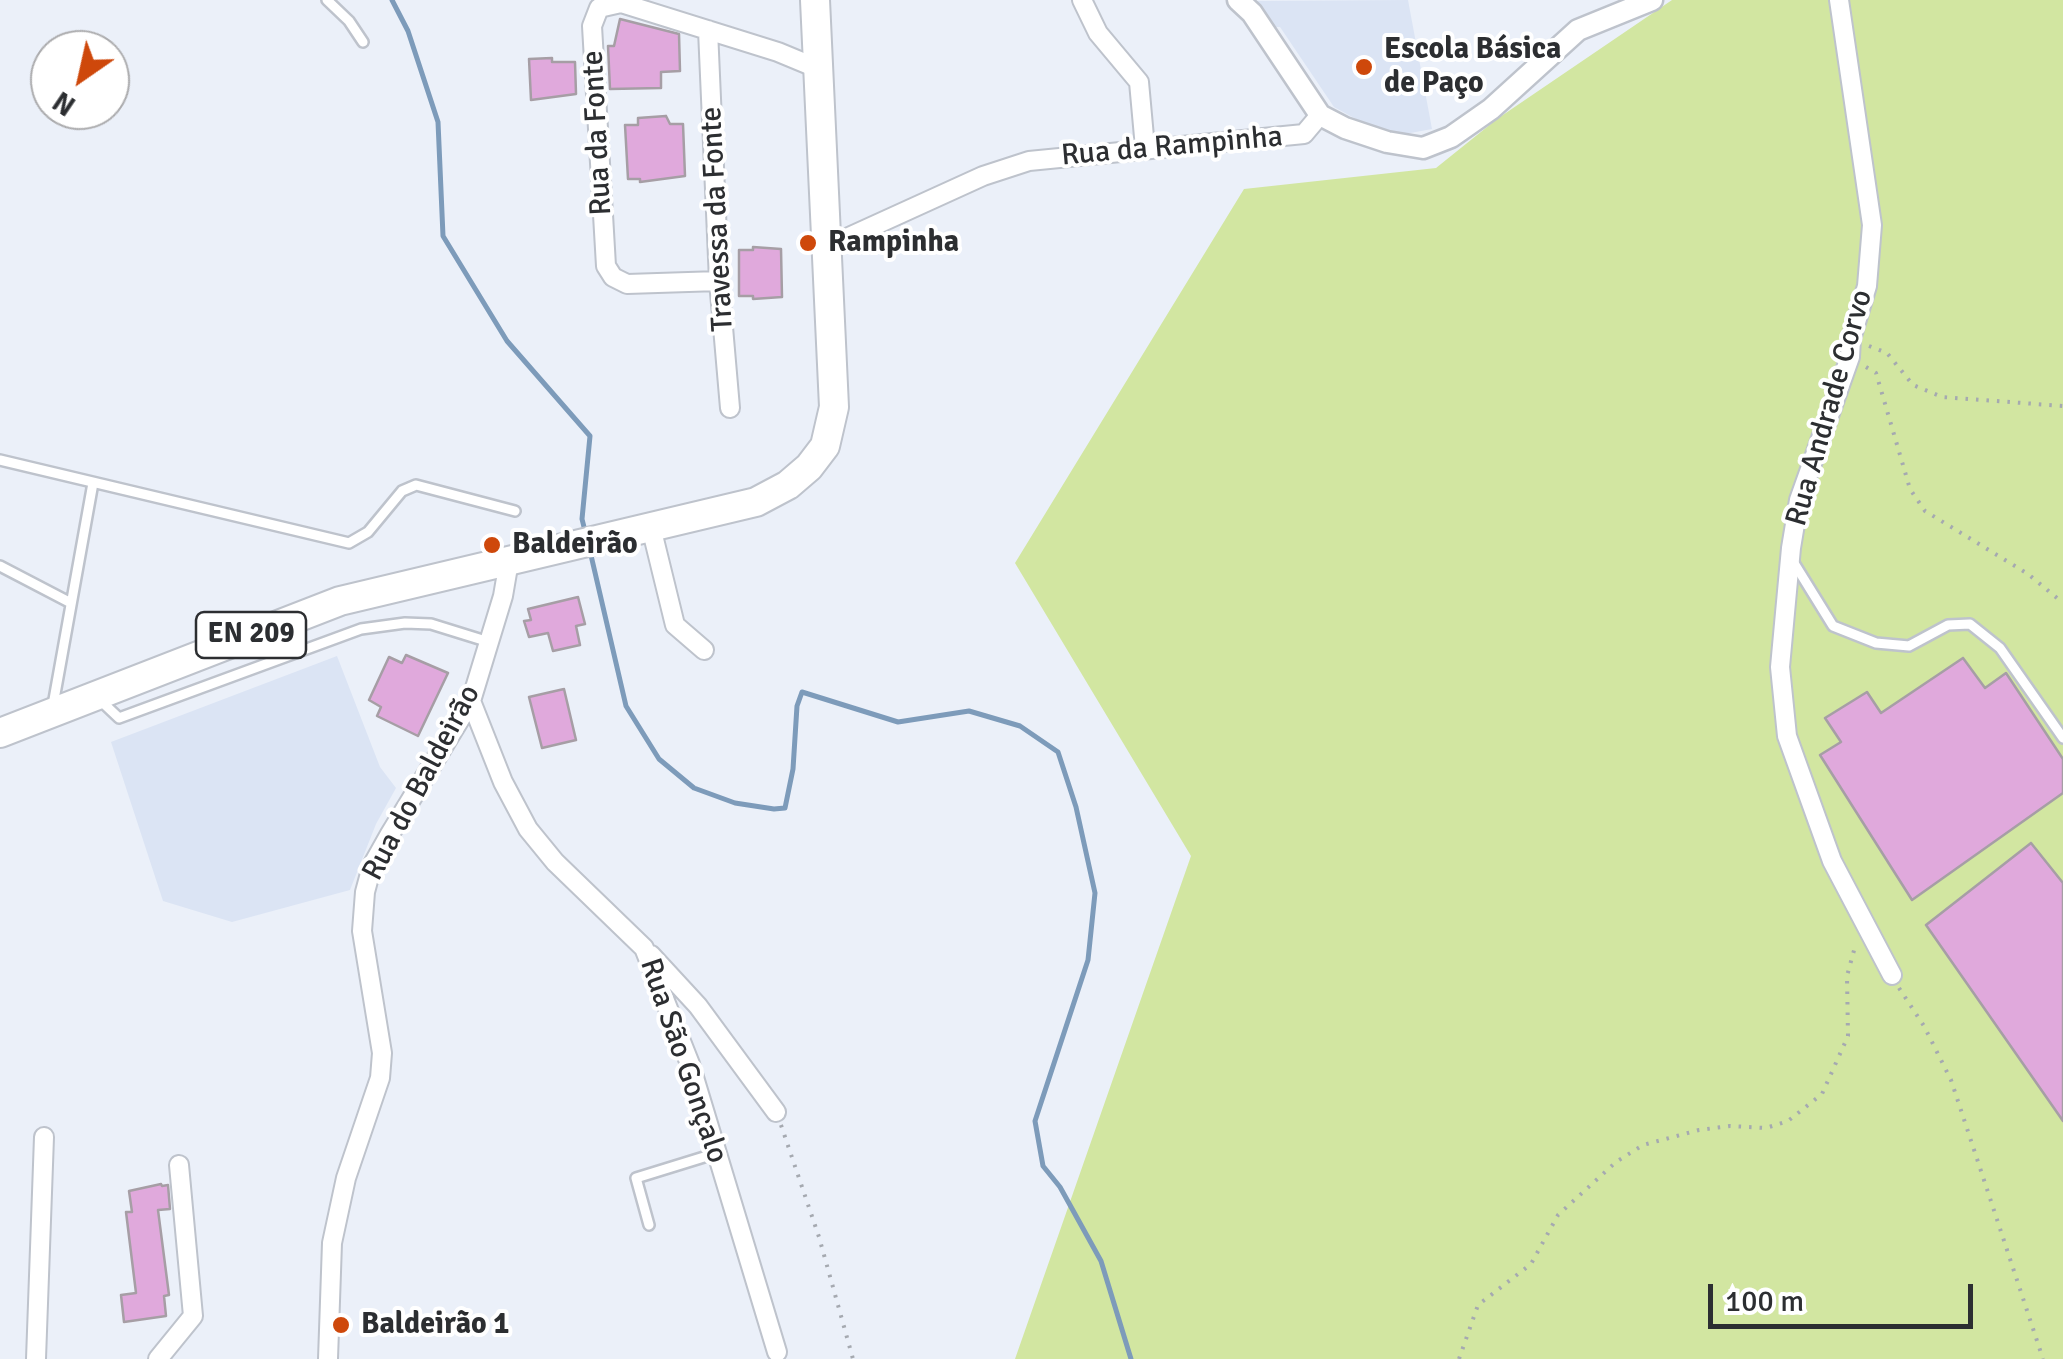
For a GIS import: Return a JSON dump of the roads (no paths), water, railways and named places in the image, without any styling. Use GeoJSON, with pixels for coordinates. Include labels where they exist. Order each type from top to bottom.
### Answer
{"type":"FeatureCollection","features":[{"type":"Feature","properties":{"kind":"main road","name":"EN 209"},"geometry":{"type":"LineString","coordinates":[[0,733],[340,600],[756,502],[788,485],[809,467],[824,446],[834,407],[815,0]]}},
{"type":"Feature","properties":{"kind":"street"},"geometry":{"type":"LineString","coordinates":[[1082,0],[1098,33],[1140,82],[1145,148]]}},
{"type":"Feature","properties":{"kind":"street"},"geometry":{"type":"LineString","coordinates":[[1238,0],[1252,13],[1320,115]]}},
{"type":"Feature","properties":{"kind":"street","name":"Rua da Rampinha"},"geometry":{"type":"LineString","coordinates":[[828,247],[983,176],[1029,161],[1304,134],[1320,115],[1387,142],[1422,148],[1451,137],[1491,109],[1578,30],[1652,0]]}},
{"type":"Feature","properties":{"kind":"street","name":"Rua Andrade Corvo"},"geometry":{"type":"LineString","coordinates":[[1838,0],[1872,225],[1867,286],[1799,500],[1780,667],[1787,736],[1832,861],[1892,976]]}},
{"type":"Feature","properties":{"kind":"street","name":"Rua da Fonte"},"geometry":{"type":"LineString","coordinates":[[719,281],[627,284],[612,277],[606,266],[592,26],[600,8],[621,3],[778,52],[819,69]]}},
{"type":"Feature","properties":{"kind":"street","name":"Travessa da Fonte"},"geometry":{"type":"LineString","coordinates":[[708,30],[719,281],[730,408]]}},
{"type":"Feature","properties":{"kind":"street"},"geometry":{"type":"LineString","coordinates":[[778,52],[817,38]]}},
{"type":"Feature","properties":{"kind":"street"},"geometry":{"type":"LineString","coordinates":[[650,527],[675,625],[704,650]]}},
{"type":"Feature","properties":{"kind":"street","name":"Rua do Baldeirão"},"geometry":{"type":"LineString","coordinates":[[328,1359],[332,1243],[346,1178],[380,1078],[382,1053],[362,931],[365,892],[372,866],[471,702],[509,562]]}},
{"type":"Feature","properties":{"kind":"street","name":"Rua São Gonçalo"},"geometry":{"type":"LineString","coordinates":[[471,702],[503,782],[528,829],[555,862],[644,948],[690,1064],[777,1352]]}},
{"type":"Feature","properties":{"kind":"street"},"geometry":{"type":"LineString","coordinates":[[644,948],[698,1006],[776,1112]]}},
{"type":"Feature","properties":{"kind":"street"},"geometry":{"type":"LineString","coordinates":[[36,1359],[44,1137]]}},
{"type":"Feature","properties":{"kind":"street"},"geometry":{"type":"LineString","coordinates":[[158,1359],[193,1316],[180,1165]]}},
{"type":"Feature","properties":{"kind":"lane"},"geometry":{"type":"LineString","coordinates":[[327,0],[349,20],[363,42]]}},
{"type":"Feature","properties":{"kind":"lane"},"geometry":{"type":"LineString","coordinates":[[0,460],[349,544],[368,532],[402,491],[416,485],[515,511]]}},
{"type":"Feature","properties":{"kind":"lane"},"geometry":{"type":"LineString","coordinates":[[52,712],[93,483]]}},
{"type":"Feature","properties":{"kind":"lane"},"geometry":{"type":"LineString","coordinates":[[1790,557],[1834,626],[1876,643],[1908,646],[1948,626],[1970,624],[2000,648],[2063,738]]}},
{"type":"Feature","properties":{"kind":"lane"},"geometry":{"type":"LineString","coordinates":[[0,566],[72,603]]}},
{"type":"Feature","properties":{"kind":"lane"},"geometry":{"type":"LineString","coordinates":[[96,696],[119,718],[361,630],[405,622],[430,624],[489,642]]}},
{"type":"Feature","properties":{"kind":"lane"},"geometry":{"type":"LineString","coordinates":[[649,1225],[636,1178],[717,1153]]}},
{"type":"Feature","properties":{"kind":"waterway"},"geometry":{"type":"LineString","coordinates":[[392,0],[408,31],[438,122],[443,236],[507,341],[590,436],[582,519],[585,531]]}},
{"type":"Feature","properties":{"kind":"waterway"},"geometry":{"type":"LineString","coordinates":[[590,551],[626,706],[659,759],[694,788],[735,803],[785,808],[802,692],[898,722],[969,711],[1020,726],[1058,752],[1076,807],[1095,893],[1088,960],[1035,1121],[1043,1166],[1060,1187],[1101,1261],[1131,1359]]}},
{"type":"Feature","properties":{"kind":"place","name":"Escola Básica de Paço"},"geometry":{"type":"Point","coordinates":[1364,67]}},
{"type":"Feature","properties":{"kind":"place","name":"Rampinha"},"geometry":{"type":"Point","coordinates":[808,243]}},
{"type":"Feature","properties":{"kind":"place","name":"Baldeirão"},"geometry":{"type":"Point","coordinates":[492,545]}},
{"type":"Feature","properties":{"kind":"place","name":"Baldeirão 1"},"geometry":{"type":"Point","coordinates":[341,1325]}}]}
